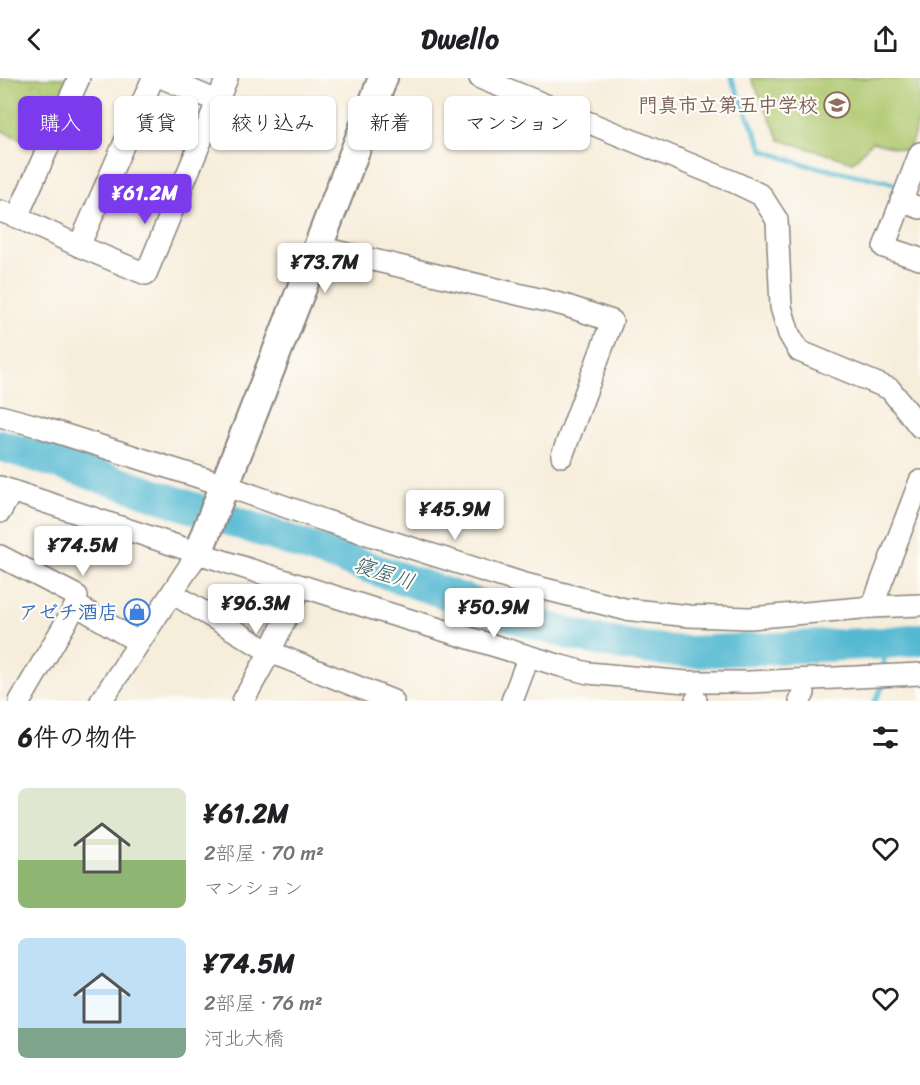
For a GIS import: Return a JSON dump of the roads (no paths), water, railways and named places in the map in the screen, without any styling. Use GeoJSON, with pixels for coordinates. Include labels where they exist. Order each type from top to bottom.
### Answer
{"type":"FeatureCollection","features":[{"type":"Feature","properties":{"kind":"street"},"geometry":{"type":"LineString","coordinates":[[79,78],[9,214],[146,274],[210,118]]}},
{"type":"Feature","properties":{"kind":"street"},"geometry":{"type":"LineString","coordinates":[[80,246],[153,78]]}},
{"type":"Feature","properties":{"kind":"street"},"geometry":{"type":"LineString","coordinates":[[163,78],[210,98]]}},
{"type":"Feature","properties":{"kind":"street"},"geometry":{"type":"LineString","coordinates":[[219,96],[227,78]]}},
{"type":"Feature","properties":{"kind":"street"},"geometry":{"type":"LineString","coordinates":[[101,701],[199,549],[382,78]]}},
{"type":"Feature","properties":{"kind":"street"},"geometry":{"type":"LineString","coordinates":[[480,78],[726,178],[761,195],[777,220],[781,307],[789,334],[800,351],[890,389],[920,427]]}},
{"type":"Feature","properties":{"kind":"street"},"geometry":{"type":"LineString","coordinates":[[920,153],[908,197],[884,247],[920,259]]}},
{"type":"Feature","properties":{"kind":"street"},"geometry":{"type":"LineString","coordinates":[[318,247],[564,305],[612,321],[562,456]]}},
{"type":"Feature","properties":{"kind":"street"},"geometry":{"type":"LineString","coordinates":[[0,401],[57,420],[78,430],[82,440]]}},
{"type":"Feature","properties":{"kind":"street"},"geometry":{"type":"LineString","coordinates":[[0,416],[82,440],[222,488],[525,584],[624,609],[689,616],[750,618],[920,605]]}},
{"type":"Feature","properties":{"kind":"street"},"geometry":{"type":"LineString","coordinates":[[872,607],[920,481]]}},
{"type":"Feature","properties":{"kind":"street"},"geometry":{"type":"LineString","coordinates":[[0,512],[6,489],[199,549],[301,586],[588,673],[686,682],[920,674]]}},
{"type":"Feature","properties":{"kind":"street"},"geometry":{"type":"LineString","coordinates":[[0,556],[77,596],[76,605],[20,701]]}},
{"type":"Feature","properties":{"kind":"street"},"geometry":{"type":"LineString","coordinates":[[243,701],[270,652],[301,586]]}},
{"type":"Feature","properties":{"kind":"street"},"geometry":{"type":"LineString","coordinates":[[172,593],[270,652],[393,701]]}},
{"type":"Feature","properties":{"kind":"street"},"geometry":{"type":"LineString","coordinates":[[76,605],[138,642]]}},
{"type":"Feature","properties":{"kind":"street"},"geometry":{"type":"LineString","coordinates":[[423,624],[445,644],[524,669],[561,666]]}},
{"type":"Feature","properties":{"kind":"street"},"geometry":{"type":"LineString","coordinates":[[512,701],[524,669]]}},
{"type":"Feature","properties":{"kind":"waterway"},"geometry":{"type":"LineString","coordinates":[[731,78],[763,150],[802,164],[885,181],[902,187]]}},
{"type":"Feature","properties":{"kind":"waterway","name":"寝屋川"},"geometry":{"type":"LineString","coordinates":[[0,445],[129,486],[542,626],[596,640],[689,652],[884,643],[920,639]]}},
{"type":"Feature","properties":{"kind":"waterway"},"geometry":{"type":"LineString","coordinates":[[884,643],[884,671]]}},
{"type":"Feature","properties":{"kind":"waterway"},"geometry":{"type":"LineString","coordinates":[[875,701],[884,681]]}},
{"type":"Feature","properties":{"kind":"place","name":"門真市立第五中学校"},"geometry":{"type":"Point","coordinates":[837,105]}},
{"type":"Feature","properties":{"kind":"place","name":"アゼチ酒店"},"geometry":{"type":"Point","coordinates":[137,612]}}]}
